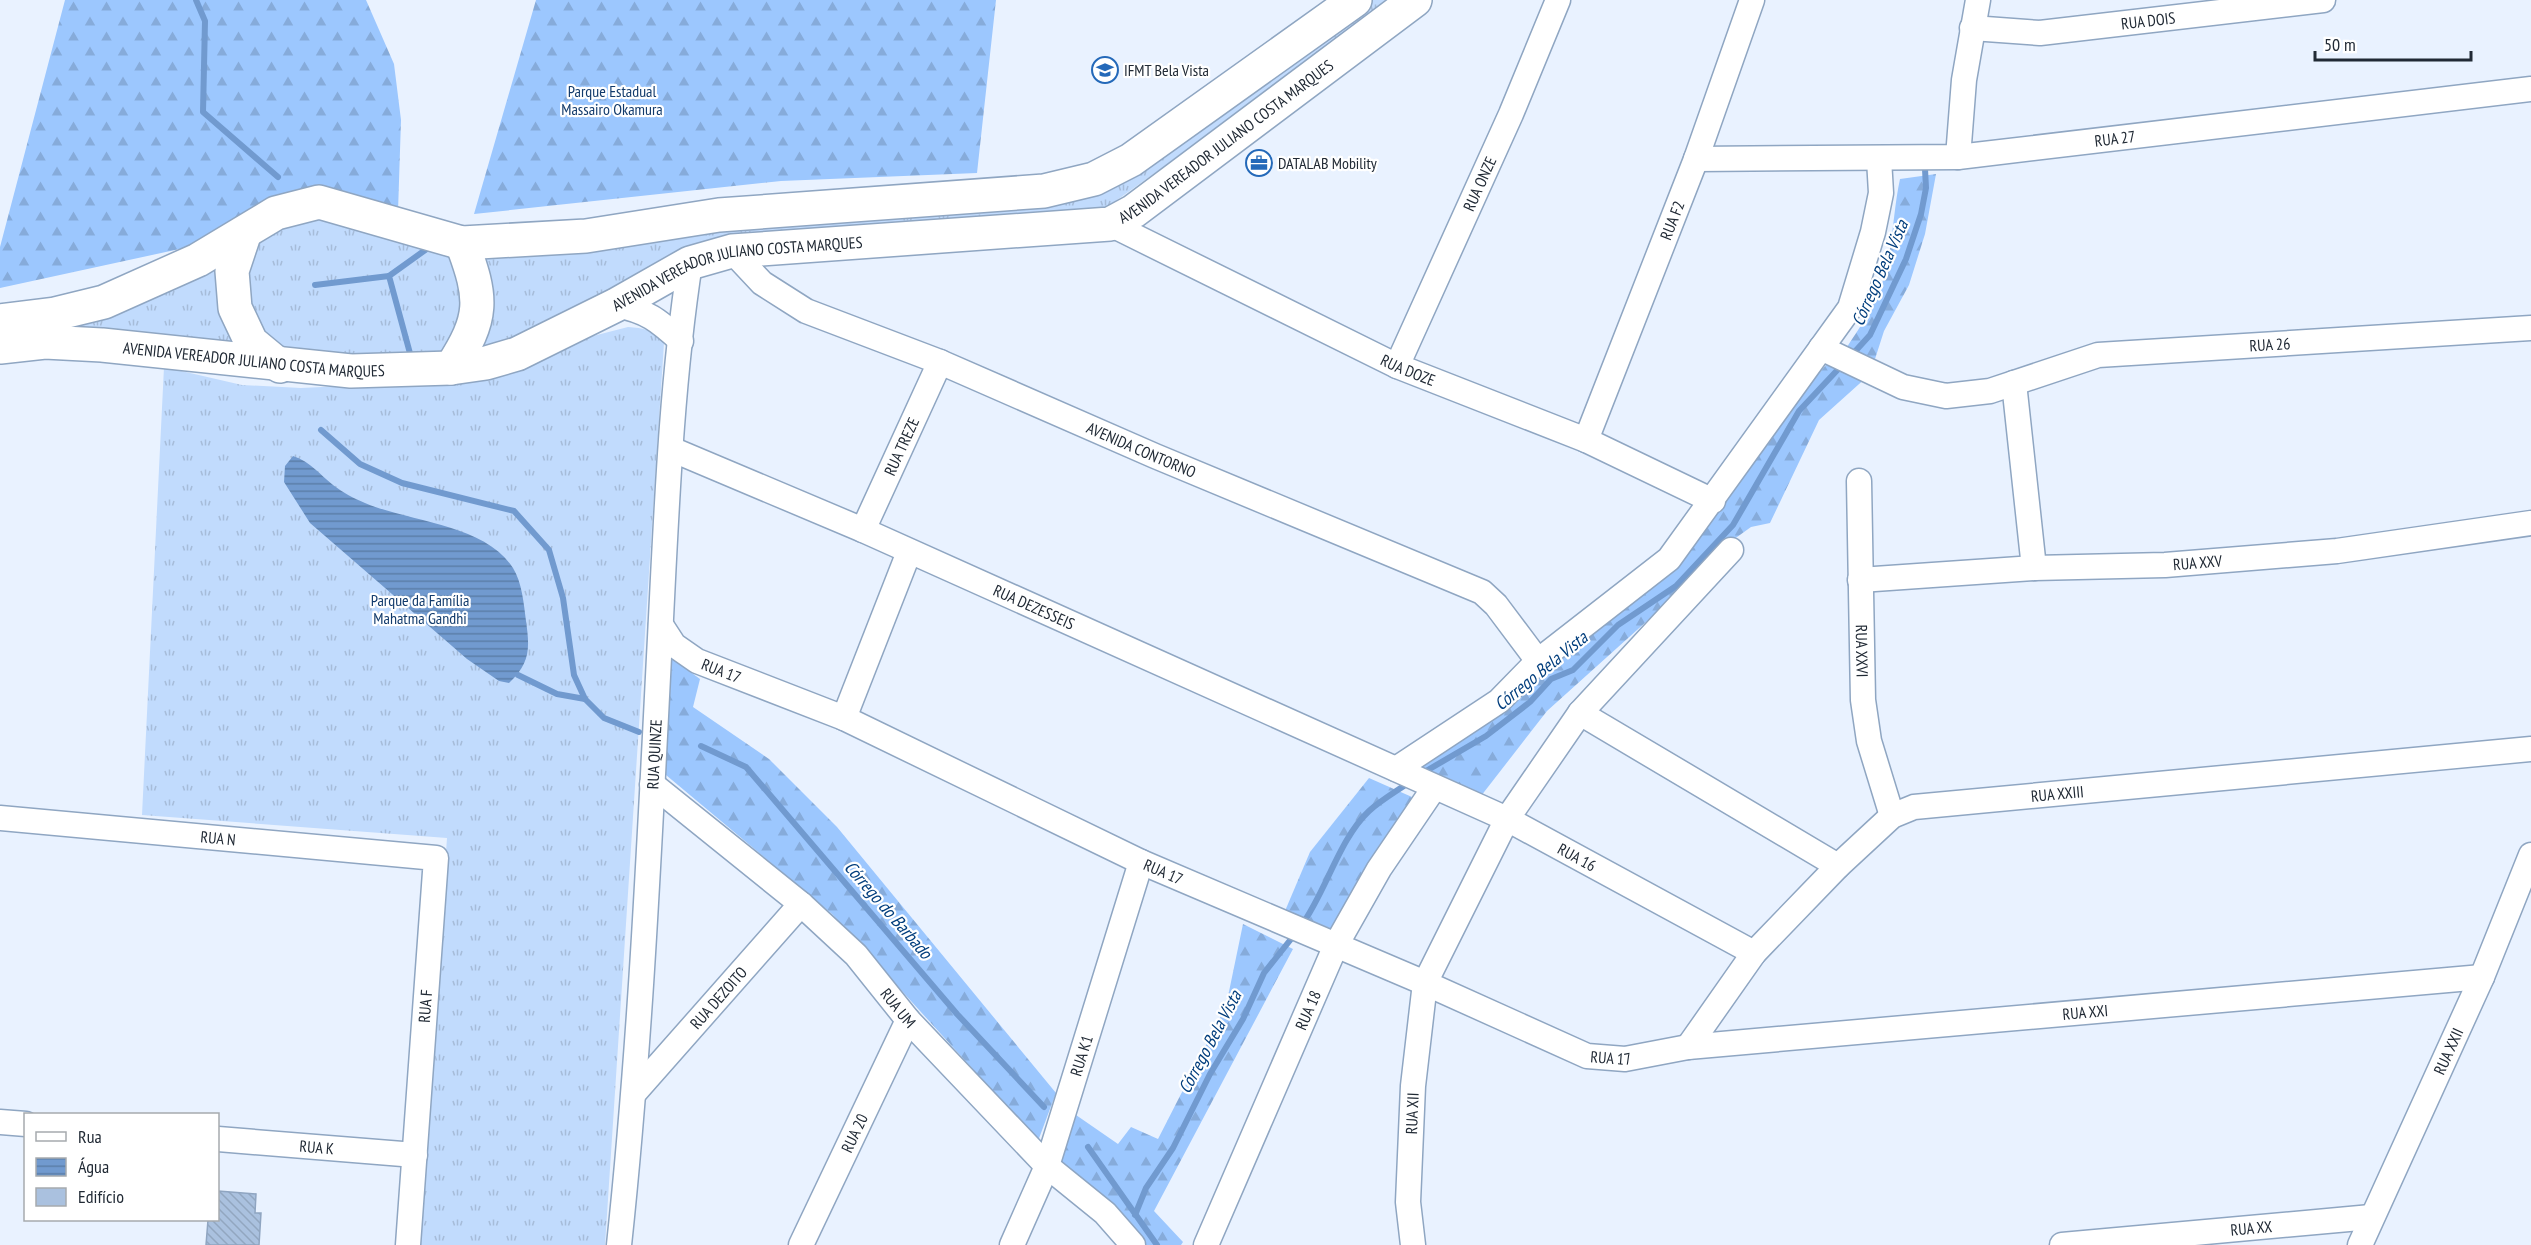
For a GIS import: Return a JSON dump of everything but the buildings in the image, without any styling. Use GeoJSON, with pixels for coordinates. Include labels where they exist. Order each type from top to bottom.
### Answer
{"type":"FeatureCollection","features":[{"type":"Feature","properties":{"kind":"main road"},"geometry":{"type":"LineString","coordinates":[[0,321],[55,314],[104,302],[188,266],[244,235],[276,213],[320,202],[462,243],[586,236],[719,214],[1044,191],[1094,179],[1168,136],[1355,0]]}},
{"type":"Feature","properties":{"kind":"main road","name":"AVENIDA VEREADOR JULIANO COSTA MARQUES"},"geometry":{"type":"LineString","coordinates":[[0,347],[45,342],[102,345],[280,366],[351,371],[451,368],[486,363],[517,354],[616,305],[690,262],[732,251],[1110,224],[1143,204],[1415,0]]}},
{"type":"Feature","properties":{"kind":"main road"},"geometry":{"type":"LineString","coordinates":[[244,235],[232,270],[235,308],[251,342],[280,366]]}},
{"type":"Feature","properties":{"kind":"main road"},"geometry":{"type":"LineString","coordinates":[[451,368],[469,340],[478,311],[476,280],[462,243]]}},
{"type":"Feature","properties":{"kind":"street","name":"RUA ONZE"},"geometry":{"type":"LineString","coordinates":[[1397,366],[1511,114],[1558,0]]}},
{"type":"Feature","properties":{"kind":"street","name":"RUA F2"},"geometry":{"type":"LineString","coordinates":[[1586,440],[1696,159],[1752,0]]}},
{"type":"Feature","properties":{"kind":"street"},"geometry":{"type":"LineString","coordinates":[[1951,157],[1978,0]]}},
{"type":"Feature","properties":{"kind":"street","name":"RUA DOIS"},"geometry":{"type":"LineString","coordinates":[[1972,28],[2040,33],[2323,0]]}},
{"type":"Feature","properties":{"kind":"street","name":"RUA 27"},"geometry":{"type":"LineString","coordinates":[[1696,159],[1951,157],[2531,89]]}},
{"type":"Feature","properties":{"kind":"street"},"geometry":{"type":"LineString","coordinates":[[1399,770],[1499,701],[1538,661],[1669,559],[1828,351],[1850,308],[1873,232],[1881,193],[1879,159]]}},
{"type":"Feature","properties":{"kind":"street","name":"RUA DOZE"},"geometry":{"type":"LineString","coordinates":[[1110,224],[1397,366],[1586,440],[1713,501]]}},
{"type":"Feature","properties":{"kind":"street","name":"AVENIDA CONTORNO"},"geometry":{"type":"LineString","coordinates":[[732,251],[762,283],[806,311],[940,362],[1155,456],[1464,582],[1482,592],[1496,605],[1538,661]]}},
{"type":"Feature","properties":{"kind":"street","name":"RUA QUINZE"},"geometry":{"type":"LineString","coordinates":[[619,1245],[635,1092],[671,449],[690,262]]}},
{"type":"Feature","properties":{"kind":"street"},"geometry":{"type":"LineString","coordinates":[[616,305],[640,310],[658,320],[681,341]]}},
{"type":"Feature","properties":{"kind":"street","name":"RUA 26"},"geometry":{"type":"LineString","coordinates":[[1828,351],[1903,387],[1946,396],[1989,391],[2098,355],[2531,328]]}},
{"type":"Feature","properties":{"kind":"street","name":"RUA TREZE"},"geometry":{"type":"LineString","coordinates":[[863,530],[940,362]]}},
{"type":"Feature","properties":{"kind":"street"},"geometry":{"type":"LineString","coordinates":[[2014,383],[2034,568]]}},
{"type":"Feature","properties":{"kind":"street","name":"RUA DEZESSEIS"},"geometry":{"type":"LineString","coordinates":[[671,449],[863,530],[1399,770]]}},
{"type":"Feature","properties":{"kind":"street","name":"RUA XXVI"},"geometry":{"type":"LineString","coordinates":[[1859,481],[1863,700],[1869,741],[1892,816]]}},
{"type":"Feature","properties":{"kind":"street","name":"RUA XXV"},"geometry":{"type":"LineString","coordinates":[[1860,580],[2034,568],[2165,565],[2337,551],[2531,523]]}},
{"type":"Feature","properties":{"kind":"street"},"geometry":{"type":"LineString","coordinates":[[1425,982],[1507,819],[1580,713],[1731,549]]}},
{"type":"Feature","properties":{"kind":"street"},"geometry":{"type":"LineString","coordinates":[[844,718],[909,552]]}},
{"type":"Feature","properties":{"kind":"street","name":"RUA 17"},"geometry":{"type":"LineString","coordinates":[[661,625],[674,645],[697,661],[844,718],[1141,862],[1425,982],[1587,1056],[1625,1059],[1688,1047]]}},
{"type":"Feature","properties":{"kind":"street"},"geometry":{"type":"LineString","coordinates":[[1580,713],[1838,866]]}},
{"type":"Feature","properties":{"kind":"street","name":"RUA XXIII"},"geometry":{"type":"LineString","coordinates":[[1688,1047],[1754,953],[1838,866],[1892,816],[1914,807],[2531,749]]}},
{"type":"Feature","properties":{"kind":"street","name":"RUA 16"},"geometry":{"type":"LineString","coordinates":[[1399,770],[1507,819],[1754,953]]}},
{"type":"Feature","properties":{"kind":"street","name":"RUA UM"},"geometry":{"type":"LineString","coordinates":[[652,784],[801,903],[856,956],[908,1020],[1047,1166],[1105,1213],[1133,1245]]}},
{"type":"Feature","properties":{"kind":"street","name":"RUA 18"},"geometry":{"type":"LineString","coordinates":[[1206,1245],[1336,945],[1379,869],[1431,786]]}},
{"type":"Feature","properties":{"kind":"street","name":"RUA N"},"geometry":{"type":"LineString","coordinates":[[0,818],[436,858]]}},
{"type":"Feature","properties":{"kind":"street","name":"RUA XXII"},"geometry":{"type":"LineString","coordinates":[[2360,1245],[2482,977],[2523,900],[2531,855]]}},
{"type":"Feature","properties":{"kind":"street","name":"RUA F"},"geometry":{"type":"LineString","coordinates":[[408,1245],[436,858]]}},
{"type":"Feature","properties":{"kind":"street","name":"RUA K1"},"geometry":{"type":"LineString","coordinates":[[1012,1245],[1047,1166],[1141,862]]}},
{"type":"Feature","properties":{"kind":"street","name":"RUA DEZOITO"},"geometry":{"type":"LineString","coordinates":[[635,1092],[801,903]]}},
{"type":"Feature","properties":{"kind":"street","name":"RUA XXI"},"geometry":{"type":"LineString","coordinates":[[1688,1047],[2482,977]]}},
{"type":"Feature","properties":{"kind":"street","name":"RUA XII"},"geometry":{"type":"LineString","coordinates":[[1413,1245],[1408,1202],[1413,1086],[1425,982]]}},
{"type":"Feature","properties":{"kind":"street","name":"RUA 20"},"geometry":{"type":"LineString","coordinates":[[801,1245],[908,1020]]}},
{"type":"Feature","properties":{"kind":"street"},"geometry":{"type":"LineString","coordinates":[[0,1122],[24,1124]]}},
{"type":"Feature","properties":{"kind":"street","name":"RUA K"},"geometry":{"type":"LineString","coordinates":[[219,1139],[415,1155]]}},
{"type":"Feature","properties":{"kind":"street","name":"RUA XX"},"geometry":{"type":"LineString","coordinates":[[2062,1245],[2371,1217]]}},
{"type":"Feature","properties":{"kind":"green space"},"geometry":{"type":"Polygon","coordinates":[[[65,0],[366,0],[394,64],[401,120],[398,212],[320,193],[198,245],[0,288],[0,247],[65,0]]]}},
{"type":"Feature","properties":{"kind":"green space","name":"Parque Estadual Massairo Okamura"},"geometry":{"type":"Polygon","coordinates":[[[536,0],[996,0],[977,173],[781,181],[474,214],[536,0]]]}},
{"type":"Feature","properties":{"kind":"green space"},"geometry":{"type":"Polygon","coordinates":[[[1368,0],[1397,0],[1103,210],[764,234],[484,356],[475,345],[474,252],[1026,206],[1368,0]]]}},
{"type":"Feature","properties":{"kind":"green space"},"geometry":{"type":"Polygon","coordinates":[[[1936,174],[1925,234],[1909,285],[1884,331],[1875,359],[1847,347],[1864,321],[1883,281],[1900,179],[1936,174]]]}},
{"type":"Feature","properties":{"kind":"green space"},"geometry":{"type":"Polygon","coordinates":[[[303,213],[450,254],[462,288],[462,319],[443,357],[298,360],[247,319],[244,263],[255,242],[303,213]]]}},
{"type":"Feature","properties":{"kind":"green space"},"geometry":{"type":"Polygon","coordinates":[[[216,262],[217,289],[225,323],[245,356],[10,328],[216,262]]]}},
{"type":"Feature","properties":{"kind":"green space","name":"Parque da Família Mahatma Gandhi"},"geometry":{"type":"Polygon","coordinates":[[[628,327],[648,330],[664,343],[605,1245],[418,1245],[447,838],[142,815],[164,367],[242,385],[301,388],[467,380],[527,368],[593,336],[628,327]]]}},
{"type":"Feature","properties":{"kind":"green space"},"geometry":{"type":"Polygon","coordinates":[[[1826,365],[1868,376],[1819,420],[1770,523],[1751,527],[1719,550],[1667,603],[1547,711],[1481,796],[1412,768],[1671,574],[1710,523],[1785,413],[1826,365]]]}},
{"type":"Feature","properties":{"kind":"green space"},"geometry":{"type":"Polygon","coordinates":[[[665,653],[700,679],[693,707],[769,759],[837,827],[1056,1093],[1038,1141],[832,914],[666,775],[665,653]]]}},
{"type":"Feature","properties":{"kind":"green space"},"geometry":{"type":"Polygon","coordinates":[[[1369,778],[1412,797],[1335,930],[1285,911],[1310,852],[1369,778]]]}},
{"type":"Feature","properties":{"kind":"green space"},"geometry":{"type":"Polygon","coordinates":[[[1243,924],[1293,949],[1154,1211],[1183,1242],[1181,1245],[1142,1245],[1058,1164],[1076,1115],[1118,1144],[1131,1127],[1158,1139],[1226,1006],[1243,924]]]}},
{"type":"Feature","properties":{"kind":"water"},"geometry":{"type":"Polygon","coordinates":[[[293,456],[305,462],[344,493],[383,509],[466,533],[500,553],[513,568],[519,580],[528,640],[525,662],[509,683],[499,681],[467,659],[310,523],[284,482],[285,466],[293,456]]]}},
{"type":"Feature","properties":{"kind":"waterway","name":"Córrego do Barbado"},"geometry":{"type":"LineString","coordinates":[[196,0],[205,21],[203,112],[278,177]]}},
{"type":"Feature","properties":{"kind":"waterway","name":"Córrego Bela Vista"},"geometry":{"type":"LineString","coordinates":[[1850,357],[1870,335],[1906,259],[1921,214],[1926,188],[1925,169]]}},
{"type":"Feature","properties":{"kind":"waterway"},"geometry":{"type":"LineString","coordinates":[[411,357],[389,276],[428,248]]}},
{"type":"Feature","properties":{"kind":"waterway"},"geometry":{"type":"LineString","coordinates":[[315,285],[389,276]]}},
{"type":"Feature","properties":{"kind":"waterway","name":"Córrego Bela Vista"},"geometry":{"type":"LineString","coordinates":[[1421,774],[1486,736],[1530,702],[1551,679],[1573,670],[1618,625],[1676,586],[1733,525],[1799,411],[1843,364]]}},
{"type":"Feature","properties":{"kind":"waterway","name":"Córrego do Barbado"},"geometry":{"type":"LineString","coordinates":[[321,430],[360,464],[402,483],[514,511],[549,550],[563,598],[574,675],[585,699],[604,718],[639,732]]}},
{"type":"Feature","properties":{"kind":"waterway"},"geometry":{"type":"LineString","coordinates":[[518,675],[557,694],[585,699]]}},
{"type":"Feature","properties":{"kind":"waterway","name":"Córrego do Barbado"},"geometry":{"type":"LineString","coordinates":[[701,746],[746,767],[957,1014],[1044,1107]]}},
{"type":"Feature","properties":{"kind":"waterway","name":"Córrego Bela Vista"},"geometry":{"type":"LineString","coordinates":[[1301,926],[1358,823],[1384,799],[1411,781]]}},
{"type":"Feature","properties":{"kind":"waterway","name":"Córrego Bela Vista"},"geometry":{"type":"LineString","coordinates":[[1135,1215],[1146,1188],[1173,1148],[1210,1074],[1243,1019],[1264,973],[1295,934]]}},
{"type":"Feature","properties":{"kind":"waterway","name":"Córrego do Barbado"},"geometry":{"type":"LineString","coordinates":[[1088,1147],[1157,1245]]}},
{"type":"Feature","properties":{"kind":"place","name":"IFMT Bela Vista"},"geometry":{"type":"Point","coordinates":[1105,70]}},
{"type":"Feature","properties":{"kind":"place","name":"DATALAB Mobility"},"geometry":{"type":"Point","coordinates":[1259,163]}}]}
